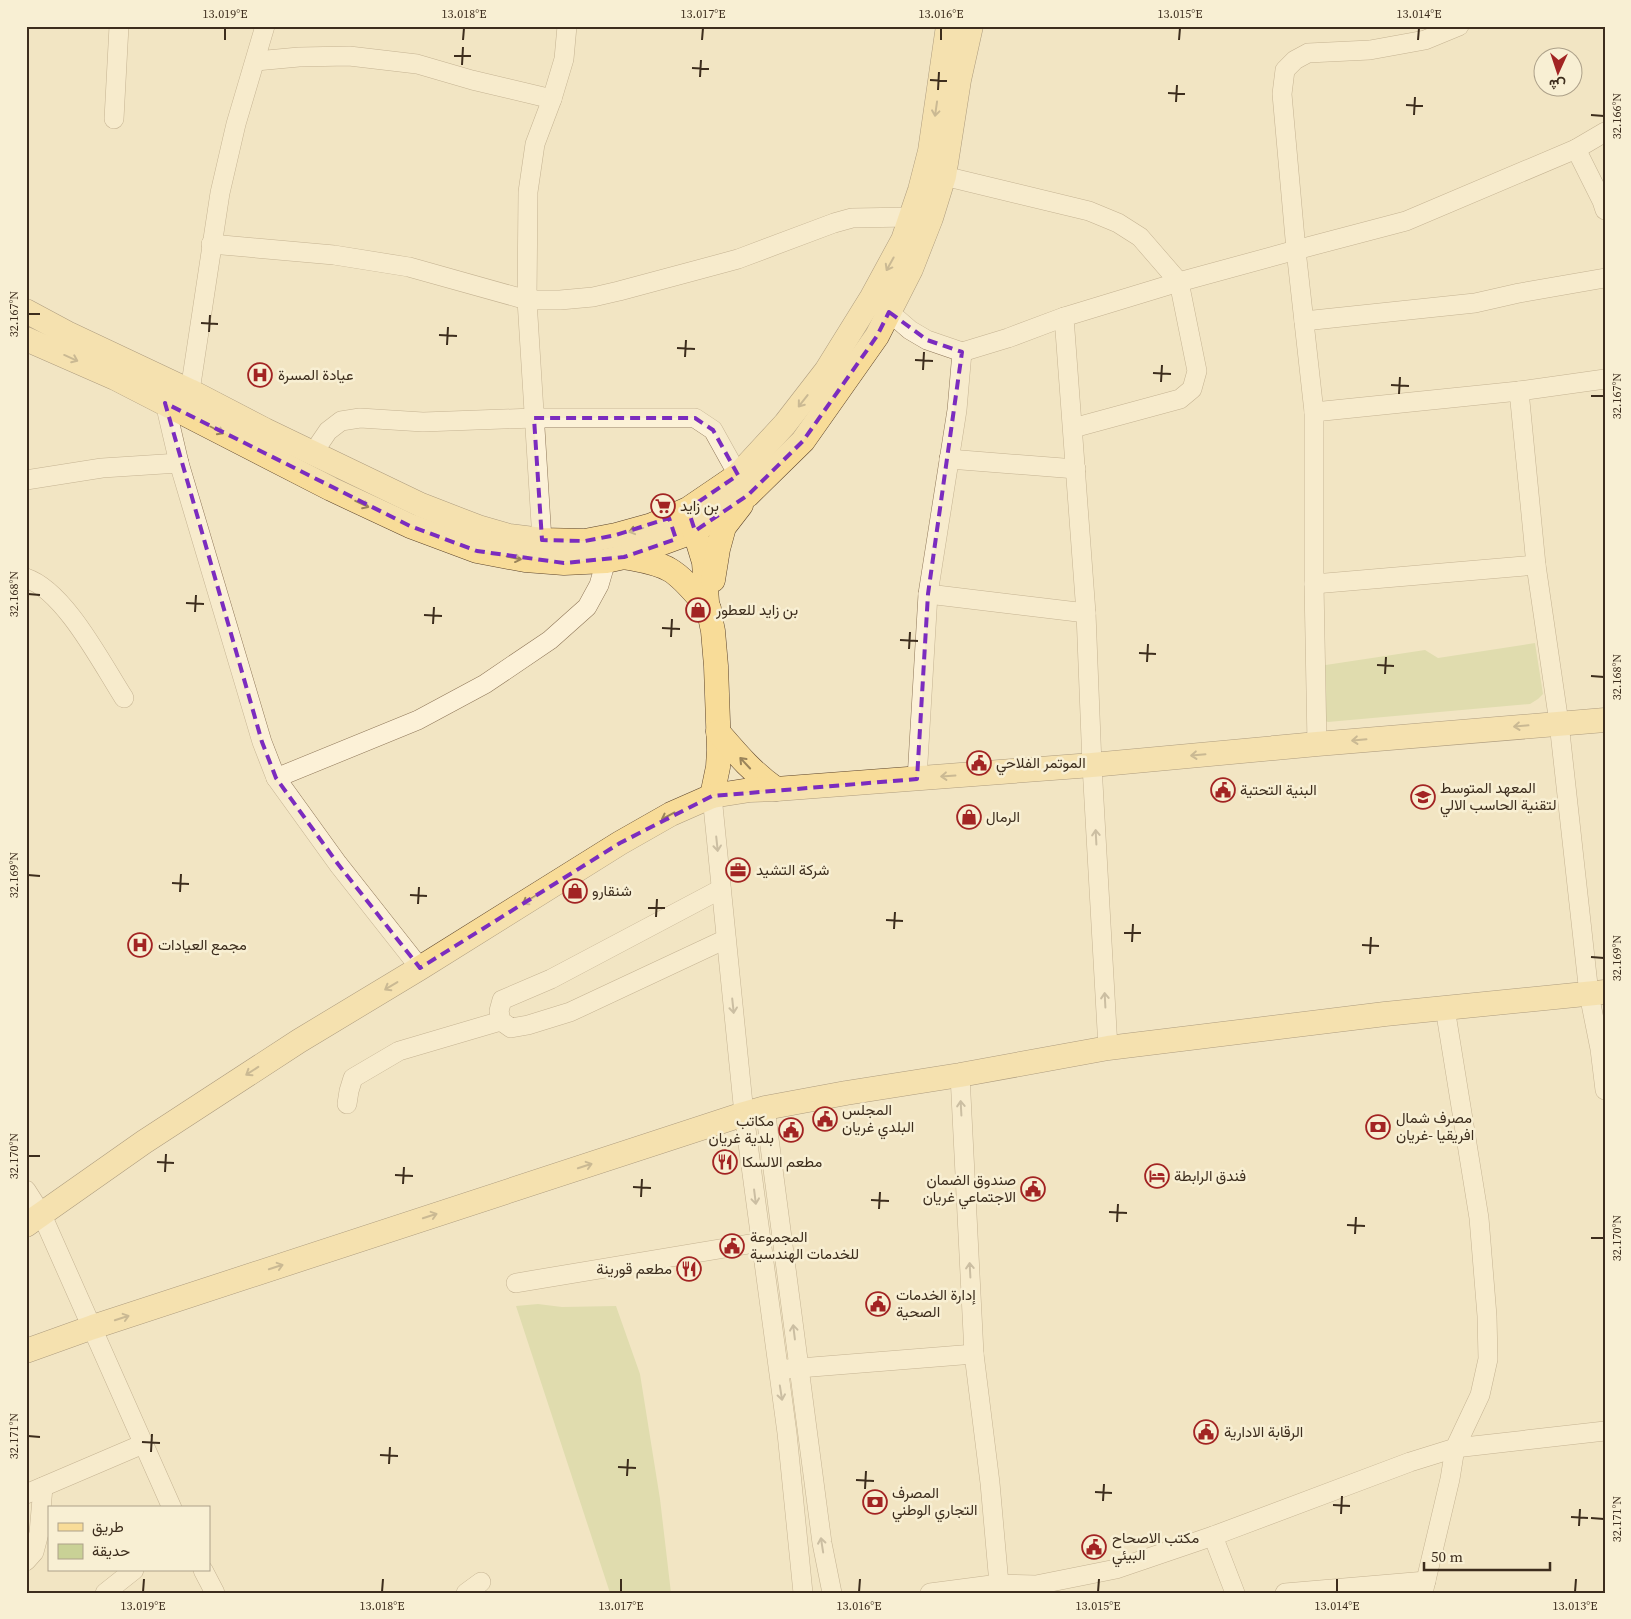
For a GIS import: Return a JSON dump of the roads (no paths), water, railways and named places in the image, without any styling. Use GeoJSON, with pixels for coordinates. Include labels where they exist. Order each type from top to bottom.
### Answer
{"type":"FeatureCollection","features":[{"type":"Feature","properties":{"kind":"main road"},"geometry":{"type":"LineString","coordinates":[[880,305],[920,190],[930,152],[948,26]]}},
{"type":"Feature","properties":{"kind":"main road"},"geometry":{"type":"LineString","coordinates":[[708,606],[718,549],[724,527],[743,485],[785,424],[826,370],[911,269],[931,218],[944,176],[959,80],[971,26]]}},
{"type":"Feature","properties":{"kind":"main road"},"geometry":{"type":"LineString","coordinates":[[26,311],[67,333],[190,391],[421,505],[478,527],[509,536],[542,540],[585,541],[652,525],[682,524]]}},
{"type":"Feature","properties":{"kind":"main road"},"geometry":{"type":"LineString","coordinates":[[26,339],[115,378],[331,489],[410,526],[477,551],[525,560],[564,563],[615,559],[660,565],[671,570],[708,606]]}},
{"type":"Feature","properties":{"kind":"main road"},"geometry":{"type":"LineString","coordinates":[[615,559],[682,524],[743,485]]}},
{"type":"Feature","properties":{"kind":"main road"},"geometry":{"type":"LineString","coordinates":[[682,524],[704,562],[716,666],[718,767],[712,796]]}},
{"type":"Feature","properties":{"kind":"main road"},"geometry":{"type":"LineString","coordinates":[[34,1220],[144,1142],[299,1040],[420,968],[620,843],[671,814],[712,796],[750,790],[1092,765],[1605,720]]}},
{"type":"Feature","properties":{"kind":"main road"},"geometry":{"type":"LineString","coordinates":[[718,732],[757,776],[776,789]]}},
{"type":"Feature","properties":{"kind":"main road"},"geometry":{"type":"LineString","coordinates":[[26,1351],[755,1111],[846,1093],[960,1076],[1108,1048],[1445,1008],[1597,993]]}},
{"type":"Feature","properties":{"kind":"street"},"geometry":{"type":"LineString","coordinates":[[114,119],[119,26]]}},
{"type":"Feature","properties":{"kind":"street"},"geometry":{"type":"LineString","coordinates":[[190,391],[220,193],[236,124],[265,26]]}},
{"type":"Feature","properties":{"kind":"street"},"geometry":{"type":"LineString","coordinates":[[542,540],[527,300],[528,192],[536,144],[564,59],[567,26]]}},
{"type":"Feature","properties":{"kind":"street"},"geometry":{"type":"LineString","coordinates":[[1317,744],[1314,584],[1314,412],[1296,250],[1282,94],[1285,70],[1295,60],[1308,53],[1370,50],[1425,40],[1459,26]]}},
{"type":"Feature","properties":{"kind":"street"},"geometry":{"type":"LineString","coordinates":[[256,61],[299,57],[349,56],[407,62],[552,99]]}},
{"type":"Feature","properties":{"kind":"street"},"geometry":{"type":"LineString","coordinates":[[880,305],[910,330],[927,340],[962,352],[1008,338],[1064,317],[1179,282],[1406,221],[1576,149],[1605,132]]}},
{"type":"Feature","properties":{"kind":"street"},"geometry":{"type":"LineString","coordinates":[[1576,149],[1605,210]]}},
{"type":"Feature","properties":{"kind":"street"},"geometry":{"type":"LineString","coordinates":[[944,176],[1089,211],[1118,223],[1140,237],[1179,282],[1197,371],[1192,389],[1180,399],[1073,428]]}},
{"type":"Feature","properties":{"kind":"street"},"geometry":{"type":"LineString","coordinates":[[211,244],[334,255],[409,267],[527,300],[560,300],[593,297],[738,259],[852,218],[911,217]]}},
{"type":"Feature","properties":{"kind":"street"},"geometry":{"type":"LineString","coordinates":[[1304,322],[1475,303],[1519,293],[1605,278]]}},
{"type":"Feature","properties":{"kind":"street"},"geometry":{"type":"LineString","coordinates":[[1064,317],[1086,613],[1092,765],[1108,1048]]}},
{"type":"Feature","properties":{"kind":"street"},"geometry":{"type":"LineString","coordinates":[[917,779],[928,594],[957,410],[962,352]]}},
{"type":"Feature","properties":{"kind":"street"},"geometry":{"type":"LineString","coordinates":[[1314,412],[1519,391],[1605,379]]}},
{"type":"Feature","properties":{"kind":"street"},"geometry":{"type":"LineString","coordinates":[[1519,391],[1536,565],[1597,993],[1600,1049],[1605,1090]]}},
{"type":"Feature","properties":{"kind":"street"},"geometry":{"type":"LineString","coordinates":[[164,403],[179,464],[262,742],[276,778],[338,864],[420,968]]}},
{"type":"Feature","properties":{"kind":"street"},"geometry":{"type":"LineString","coordinates":[[313,453],[328,431],[341,421],[360,418],[424,422],[534,418],[695,418],[713,430],[743,485]]}},
{"type":"Feature","properties":{"kind":"street"},"geometry":{"type":"LineString","coordinates":[[949,459],[1076,469]]}},
{"type":"Feature","properties":{"kind":"street"},"geometry":{"type":"LineString","coordinates":[[26,480],[102,468],[179,464]]}},
{"type":"Feature","properties":{"kind":"street"},"geometry":{"type":"LineString","coordinates":[[276,778],[418,720],[485,684],[550,640],[587,607],[615,559]]}},
{"type":"Feature","properties":{"kind":"street"},"geometry":{"type":"LineString","coordinates":[[1314,584],[1536,565]]}},
{"type":"Feature","properties":{"kind":"street"},"geometry":{"type":"LineString","coordinates":[[28,581],[53,595],[69,613],[124,698]]}},
{"type":"Feature","properties":{"kind":"street"},"geometry":{"type":"LineString","coordinates":[[928,594],[1086,613]]}},
{"type":"Feature","properties":{"kind":"street"},"geometry":{"type":"LineString","coordinates":[[712,796],[726,939],[799,1367],[822,1543],[832,1593]]}},
{"type":"Feature","properties":{"kind":"street"},"geometry":{"type":"LineString","coordinates":[[722,889],[551,979],[502,1000],[499,1012],[501,1021],[511,1028],[570,1012],[726,939]]}},
{"type":"Feature","properties":{"kind":"street"},"geometry":{"type":"LineString","coordinates":[[1285,1593],[1424,1587],[1450,1479],[1455,1448],[1480,1395],[1488,1359],[1488,1316],[1478,1218],[1445,1008]]}},
{"type":"Feature","properties":{"kind":"street"},"geometry":{"type":"LineString","coordinates":[[347,1104],[353,1078],[399,1051],[501,1021]]}},
{"type":"Feature","properties":{"kind":"street"},"geometry":{"type":"LineString","coordinates":[[960,1076],[974,1354],[990,1483],[999,1584]]}},
{"type":"Feature","properties":{"kind":"street"},"geometry":{"type":"LineString","coordinates":[[755,1111],[760,1242],[792,1471],[804,1593]]}},
{"type":"Feature","properties":{"kind":"street"},"geometry":{"type":"LineString","coordinates":[[26,1190],[34,1220],[93,1328],[171,1506]]}},
{"type":"Feature","properties":{"kind":"street"},"geometry":{"type":"LineString","coordinates":[[516,1283],[760,1242]]}},
{"type":"Feature","properties":{"kind":"street"},"geometry":{"type":"LineString","coordinates":[[778,1370],[974,1354]]}},
{"type":"Feature","properties":{"kind":"street"},"geometry":{"type":"LineString","coordinates":[[930,1593],[999,1584],[1036,1585],[1116,1568],[1213,1536],[1401,1466],[1455,1448],[1605,1431]]}},
{"type":"Feature","properties":{"kind":"street"},"geometry":{"type":"LineString","coordinates":[[26,1494],[143,1444]]}},
{"type":"Feature","properties":{"kind":"street"},"geometry":{"type":"LineString","coordinates":[[26,1561],[34,1552],[39,1534],[43,1486]]}},
{"type":"Feature","properties":{"kind":"street"},"geometry":{"type":"LineString","coordinates":[[1213,1536],[1235,1593]]}},
{"type":"Feature","properties":{"kind":"street"},"geometry":{"type":"LineString","coordinates":[[105,1593],[131,1572]]}},
{"type":"Feature","properties":{"kind":"street"},"geometry":{"type":"LineString","coordinates":[[204,1572],[215,1593]]}},
{"type":"Feature","properties":{"kind":"place","name":"عيادة المسرة"},"geometry":{"type":"Point","coordinates":[260,375]}},
{"type":"Feature","properties":{"kind":"place","name":"بن زايد"},"geometry":{"type":"Point","coordinates":[663,506]}},
{"type":"Feature","properties":{"kind":"place","name":"بن زايد للعطور"},"geometry":{"type":"Point","coordinates":[698,610]}},
{"type":"Feature","properties":{"kind":"place","name":"الموتمر الفلاحي"},"geometry":{"type":"Point","coordinates":[979,763]}},
{"type":"Feature","properties":{"kind":"place","name":"البنية التحتية"},"geometry":{"type":"Point","coordinates":[1223,790]}},
{"type":"Feature","properties":{"kind":"place","name":"المعهد المتوسط لتقنية الحاسب الالي"},"geometry":{"type":"Point","coordinates":[1423,797]}},
{"type":"Feature","properties":{"kind":"place","name":"الرمال"},"geometry":{"type":"Point","coordinates":[969,817]}},
{"type":"Feature","properties":{"kind":"place","name":"شركة التشيد"},"geometry":{"type":"Point","coordinates":[738,870]}},
{"type":"Feature","properties":{"kind":"place","name":"شنقارو"},"geometry":{"type":"Point","coordinates":[575,891]}},
{"type":"Feature","properties":{"kind":"place","name":"مجمع العيادات"},"geometry":{"type":"Point","coordinates":[140,945]}},
{"type":"Feature","properties":{"kind":"place","name":"المجلس البلدي غريان"},"geometry":{"type":"Point","coordinates":[825,1119]}},
{"type":"Feature","properties":{"kind":"place","name":"مصرف شمال افريقيا -غريان"},"geometry":{"type":"Point","coordinates":[1378,1127]}},
{"type":"Feature","properties":{"kind":"place","name":"مكاتب بلدية غريان"},"geometry":{"type":"Point","coordinates":[791,1130]}},
{"type":"Feature","properties":{"kind":"place","name":"مطعم الالسكا"},"geometry":{"type":"Point","coordinates":[725,1162]}},
{"type":"Feature","properties":{"kind":"place","name":"فندق الرابطة"},"geometry":{"type":"Point","coordinates":[1157,1176]}},
{"type":"Feature","properties":{"kind":"place","name":"صندوق الضمان الاجتماعي غريان"},"geometry":{"type":"Point","coordinates":[1033,1189]}},
{"type":"Feature","properties":{"kind":"place","name":"المجموعة للخدمات الهندسية"},"geometry":{"type":"Point","coordinates":[732,1246]}},
{"type":"Feature","properties":{"kind":"place","name":"مطعم قورينة"},"geometry":{"type":"Point","coordinates":[689,1269]}},
{"type":"Feature","properties":{"kind":"place","name":"إدارة الخدمات الصحية"},"geometry":{"type":"Point","coordinates":[878,1304]}},
{"type":"Feature","properties":{"kind":"place","name":"الرقابة الادارية"},"geometry":{"type":"Point","coordinates":[1206,1432]}},
{"type":"Feature","properties":{"kind":"place","name":"المصرف التجاري الوطني"},"geometry":{"type":"Point","coordinates":[875,1502]}},
{"type":"Feature","properties":{"kind":"place","name":"مكتب الاصحاح البيئي"},"geometry":{"type":"Point","coordinates":[1094,1547]}}]}
